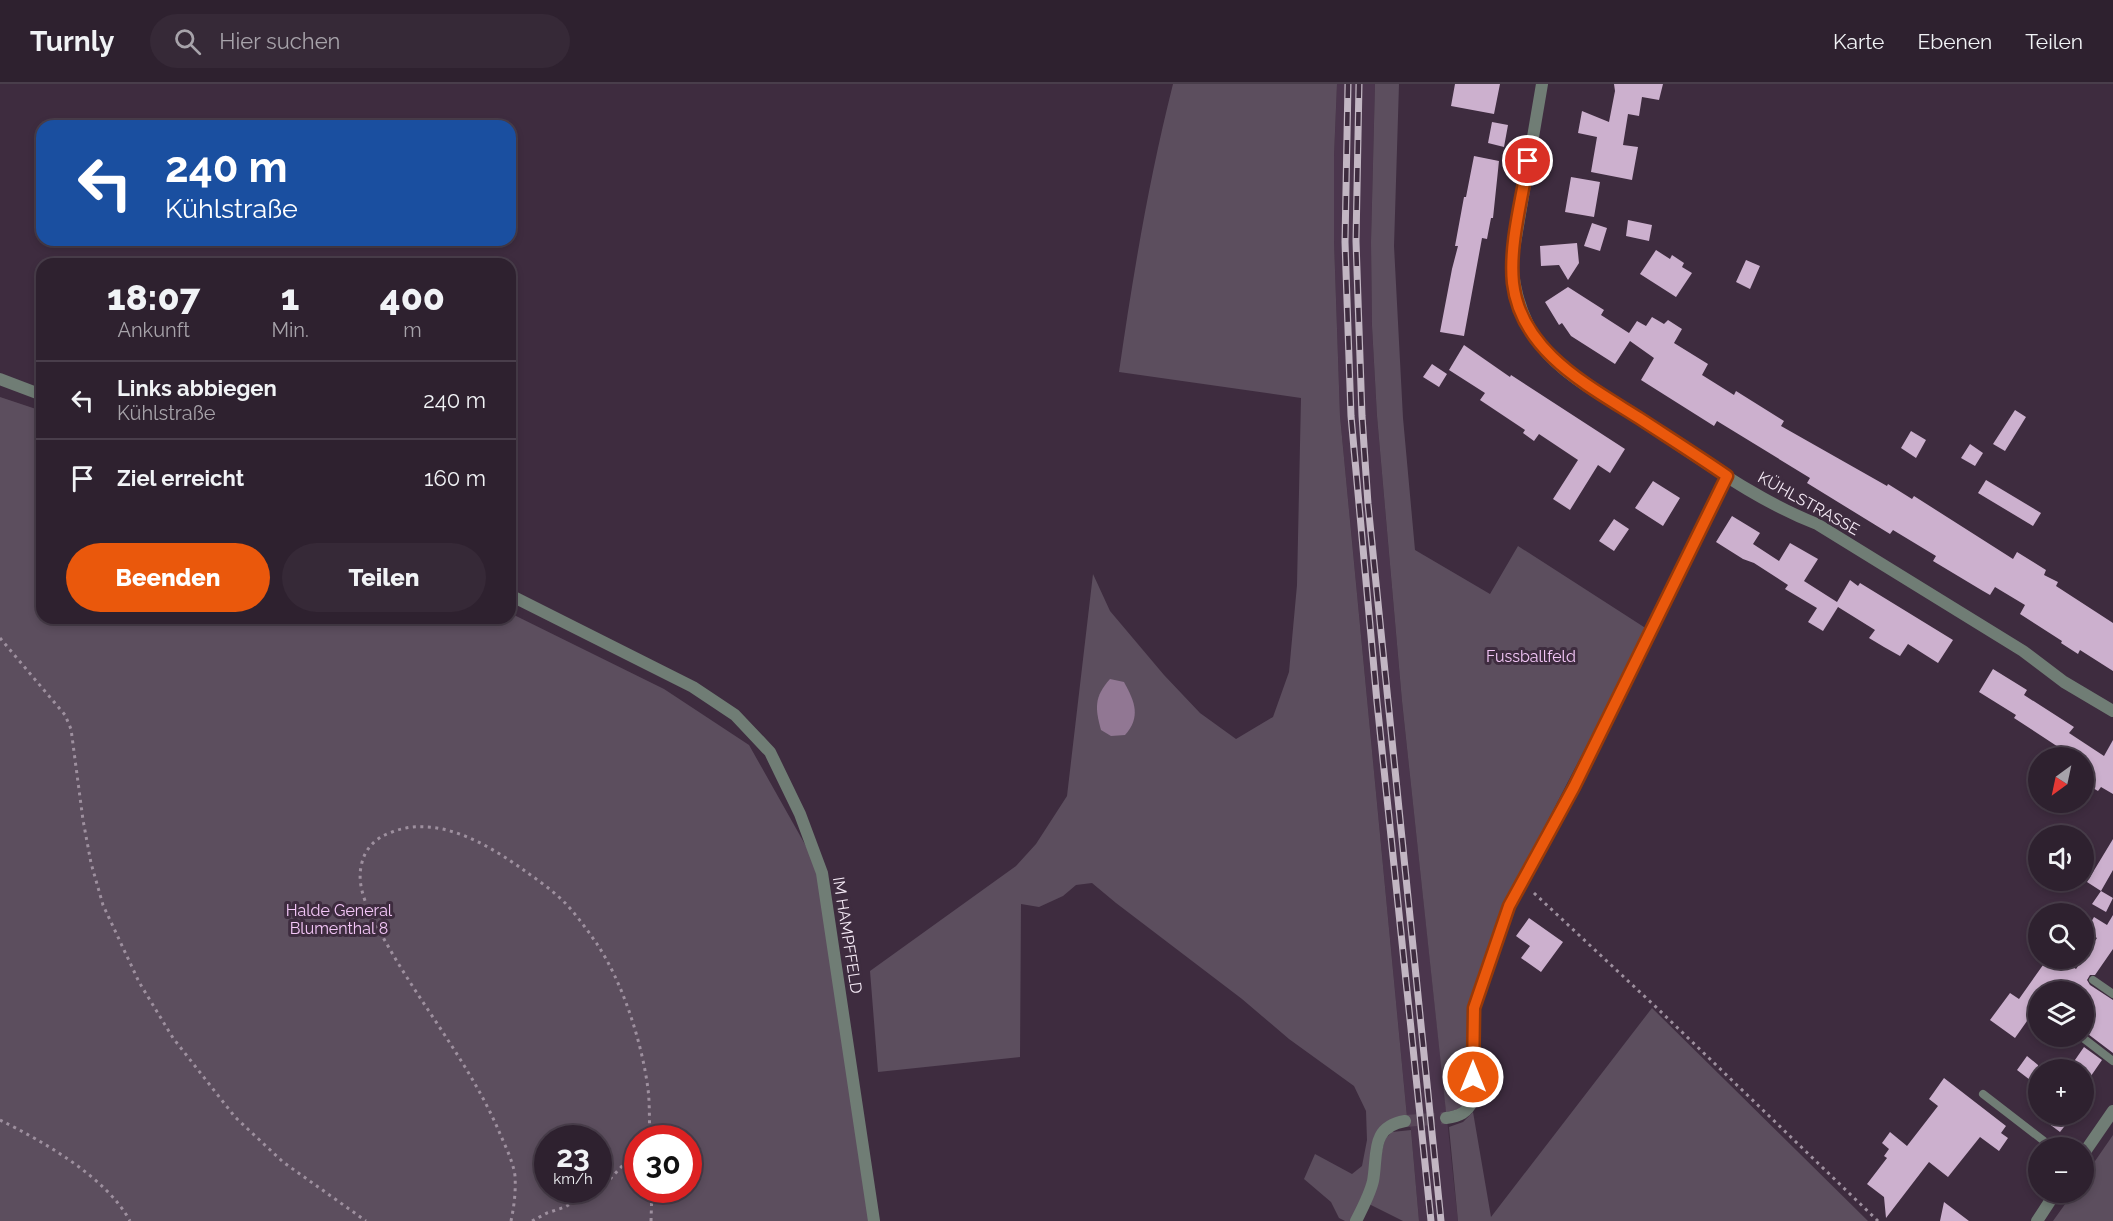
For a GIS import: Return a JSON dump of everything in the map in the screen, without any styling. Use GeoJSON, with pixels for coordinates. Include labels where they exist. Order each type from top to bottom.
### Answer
{"type":"FeatureCollection","features":[{"type":"Feature","properties":{"kind":"street","name":"KÜHLSTRASSE"},"geometry":{"type":"LineString","coordinates":[[1542,84],[1512,261],[1513,286],[1522,317],[1542,347],[1566,371],[1727,476],[1784,510],[1817,524],[2023,651],[2064,682],[2113,711]]}},
{"type":"Feature","properties":{"kind":"street"},"geometry":{"type":"LineString","coordinates":[[0,380],[36,393]]}},
{"type":"Feature","properties":{"kind":"street"},"geometry":{"type":"LineString","coordinates":[[1446,1118],[1468,1111],[1473,1100],[1474,1008],[1509,906],[1574,787],[1727,476]]}},
{"type":"Feature","properties":{"kind":"street","name":"IM HAMPFFELD"},"geometry":{"type":"LineString","coordinates":[[516,598],[693,687],[735,715],[770,752],[800,814],[822,873],[874,1221]]}},
{"type":"Feature","properties":{"kind":"street"},"geometry":{"type":"LineString","coordinates":[[2094,1139],[2113,1111]]}},
{"type":"Feature","properties":{"kind":"street"},"geometry":{"type":"LineString","coordinates":[[1356,1221],[1372,1183],[1376,1149],[1381,1133],[1387,1126],[1405,1121]]}},
{"type":"Feature","properties":{"kind":"street"},"geometry":{"type":"LineString","coordinates":[[2037,1221],[2049,1203]]}},
{"type":"Feature","properties":{"kind":"lane"},"geometry":{"type":"LineString","coordinates":[[2093,980],[2113,994]]}},
{"type":"Feature","properties":{"kind":"lane"},"geometry":{"type":"LineString","coordinates":[[2094,1046],[2113,1061]]}},
{"type":"Feature","properties":{"kind":"lane"},"geometry":{"type":"LineString","coordinates":[[1983,1094],[2039,1137]]}},
{"type":"Feature","properties":{"kind":"path"},"geometry":{"type":"LineString","coordinates":[[0,638],[65,715],[71,729],[87,842],[103,906],[139,982],[173,1038],[235,1117],[283,1162],[366,1221]]}},
{"type":"Feature","properties":{"kind":"path"},"geometry":{"type":"LineString","coordinates":[[511,1221],[515,1175],[491,1113],[467,1069],[375,925],[363,891],[361,867],[363,860],[373,842],[383,835],[398,829],[415,828],[457,832],[495,849],[566,903],[599,946],[624,998],[642,1054],[648,1089],[649,1125]]}},
{"type":"Feature","properties":{"kind":"path"},"geometry":{"type":"LineString","coordinates":[[1522,883],[1657,1008],[1878,1221]]}},
{"type":"Feature","properties":{"kind":"path"},"geometry":{"type":"LineString","coordinates":[[0,1120],[36,1138],[68,1159],[100,1185],[130,1221]]}},
{"type":"Feature","properties":{"kind":"path"},"geometry":{"type":"LineString","coordinates":[[612,1177],[624,1164]]}},
{"type":"Feature","properties":{"kind":"path"},"geometry":{"type":"LineString","coordinates":[[532,1221],[572,1203]]}},
{"type":"Feature","properties":{"kind":"path"},"geometry":{"type":"LineString","coordinates":[[651,1221],[652,1203]]}},
{"type":"Feature","properties":{"kind":"shaded area"},"geometry":{"type":"Polygon","coordinates":[[[1337,84],[1375,84],[1371,242],[1372,326],[1377,416],[1402,701],[1458,1221],[1419,1221],[1411,1130],[1407,1117],[1340,416],[1334,241],[1337,84]]]}},
{"type":"Feature","properties":{"kind":"shaded area"},"geometry":{"type":"Polygon","coordinates":[[[1110,679],[1124,682],[1135,709],[1133,722],[1125,735],[1111,736],[1101,730],[1097,703],[1101,691],[1110,679]]]}},
{"type":"Feature","properties":{"kind":"green space"},"geometry":{"type":"Polygon","coordinates":[[[1173,84],[1337,84],[1334,241],[1340,416],[1407,1117],[1387,1122],[1368,1183],[1351,1221],[1339,1218],[1331,1202],[1304,1179],[1315,1154],[1352,1174],[1362,1166],[1367,1140],[1366,1111],[1354,1086],[1289,1039],[1242,999],[1092,883],[1076,885],[1063,896],[1039,907],[1021,904],[1020,1057],[878,1072],[870,971],[1016,866],[1036,844],[1067,796],[1093,574],[1110,611],[1164,675],[1200,713],[1236,739],[1273,717],[1289,672],[1297,585],[1301,398],[1119,372],[1142,227],[1173,84]]]}},
{"type":"Feature","properties":{"kind":"green space","name":"Fussballfeld"},"geometry":{"type":"Polygon","coordinates":[[[1375,84],[1399,84],[1394,246],[1403,418],[1415,550],[1490,594],[1518,546],[1647,629],[1504,905],[1472,1008],[1469,1099],[1464,1108],[1446,1112],[1402,701],[1377,416],[1372,326],[1371,242],[1375,84]]]}},
{"type":"Feature","properties":{"kind":"green space","name":"Halde General Blumenthal 8"},"geometry":{"type":"Polygon","coordinates":[[[0,397],[36,409],[36,624],[516,624],[516,616],[664,689],[749,745],[820,871],[874,1221],[0,1221],[0,397]]]}},
{"type":"Feature","properties":{"kind":"green space"},"geometry":{"type":"Polygon","coordinates":[[[1652,1008],[1868,1221],[1458,1221],[1449,1127],[1463,1122],[1473,1112],[1491,1217],[1652,1008]]]}},
{"type":"Feature","properties":{"kind":"green space"},"geometry":{"type":"Polygon","coordinates":[[[1411,1130],[1419,1221],[1403,1221],[1369,1204],[1385,1139],[1392,1132],[1411,1130]]]}},
{"type":"Feature","properties":{"kind":"green space"},"geometry":{"type":"Polygon","coordinates":[[[2113,1135],[2113,1221],[2053,1221],[2066,1203],[2094,1203],[2094,1163],[2113,1135]]]}},
{"type":"Feature","properties":{"kind":"building"},"geometry":{"type":"Polygon","coordinates":[[[1455,84],[1500,84],[1494,114],[1451,106],[1455,84]]]}},
{"type":"Feature","properties":{"kind":"building"},"geometry":{"type":"Polygon","coordinates":[[[1614,84],[1663,84],[1659,100],[1642,97],[1639,116],[1628,114],[1623,145],[1638,147],[1632,180],[1591,172],[1597,137],[1578,133],[1582,111],[1609,122],[1615,91],[1614,84]]]}},
{"type":"Feature","properties":{"kind":"building"},"geometry":{"type":"Polygon","coordinates":[[[1492,122],[1508,125],[1504,147],[1488,143],[1492,122]]]}},
{"type":"Feature","properties":{"kind":"building"},"geometry":{"type":"Polygon","coordinates":[[[1474,156],[1499,161],[1493,218],[1491,218],[1487,239],[1482,238],[1464,336],[1440,332],[1458,246],[1455,246],[1464,197],[1466,197],[1474,156]]]}},
{"type":"Feature","properties":{"kind":"building"},"geometry":{"type":"Polygon","coordinates":[[[1571,177],[1600,182],[1594,217],[1565,212],[1571,177]]]}},
{"type":"Feature","properties":{"kind":"building"},"geometry":{"type":"Polygon","coordinates":[[[1628,220],[1652,225],[1649,241],[1626,236],[1628,220]]]}},
{"type":"Feature","properties":{"kind":"building"},"geometry":{"type":"Polygon","coordinates":[[[1592,223],[1607,228],[1600,251],[1584,246],[1592,223]]]}},
{"type":"Feature","properties":{"kind":"building"},"geometry":{"type":"Polygon","coordinates":[[[1577,243],[1579,263],[1568,280],[1559,265],[1541,266],[1540,246],[1577,243]]]}},
{"type":"Feature","properties":{"kind":"building"},"geometry":{"type":"Polygon","coordinates":[[[1656,250],[1670,259],[1672,255],[1684,263],[1682,267],[1692,273],[1676,297],[1640,274],[1656,250]]]}},
{"type":"Feature","properties":{"kind":"building"},"geometry":{"type":"Polygon","coordinates":[[[1746,260],[1760,266],[1750,289],[1736,282],[1746,260]]]}},
{"type":"Feature","properties":{"kind":"building"},"geometry":{"type":"Polygon","coordinates":[[[1568,287],[1604,310],[1601,315],[1629,333],[1637,321],[1646,326],[1652,317],[1664,324],[1668,320],[1682,329],[1674,343],[1708,364],[1702,375],[1734,395],[1736,391],[1784,421],[1781,426],[1887,486],[1888,484],[1912,499],[1914,496],[2013,559],[2017,552],[2046,570],[2044,575],[2058,582],[2056,586],[2113,623],[2113,671],[2080,650],[2078,654],[2020,614],[2025,605],[1995,587],[1990,595],[1983,591],[1933,561],[1936,556],[1893,530],[1890,534],[1807,483],[1810,478],[1717,421],[1714,426],[1641,380],[1654,358],[1630,341],[1615,364],[1571,336],[1562,323],[1559,325],[1545,302],[1568,287]]]}},
{"type":"Feature","properties":{"kind":"building"},"geometry":{"type":"Polygon","coordinates":[[[1464,345],[1510,377],[1511,375],[1625,449],[1610,473],[1598,465],[1570,510],[1553,499],[1578,460],[1539,434],[1534,441],[1523,433],[1525,430],[1480,400],[1485,393],[1449,370],[1464,345]]]}},
{"type":"Feature","properties":{"kind":"building"},"geometry":{"type":"Polygon","coordinates":[[[1432,364],[1447,374],[1439,387],[1423,377],[1432,364]]]}},
{"type":"Feature","properties":{"kind":"building"},"geometry":{"type":"Polygon","coordinates":[[[2015,410],[2026,417],[2005,451],[1993,444],[2015,410]]]}},
{"type":"Feature","properties":{"kind":"building"},"geometry":{"type":"Polygon","coordinates":[[[1911,431],[1926,440],[1916,458],[1901,448],[1911,431]]]}},
{"type":"Feature","properties":{"kind":"building"},"geometry":{"type":"Polygon","coordinates":[[[1970,444],[1983,453],[1975,466],[1961,458],[1970,444]]]}},
{"type":"Feature","properties":{"kind":"building"},"geometry":{"type":"Polygon","coordinates":[[[1986,480],[2041,513],[2033,526],[1978,493],[1986,480]]]}},
{"type":"Feature","properties":{"kind":"building"},"geometry":{"type":"Polygon","coordinates":[[[1653,481],[1680,498],[1663,526],[1635,508],[1653,481]]]}},
{"type":"Feature","properties":{"kind":"building"},"geometry":{"type":"Polygon","coordinates":[[[1732,516],[1760,533],[1753,544],[1779,561],[1790,543],[1818,559],[1804,581],[1837,602],[1850,580],[1858,586],[1860,583],[1953,640],[1938,663],[1908,644],[1900,656],[1869,638],[1875,630],[1838,607],[1823,631],[1808,622],[1817,608],[1785,589],[1788,585],[1716,542],[1732,516]]]}},
{"type":"Feature","properties":{"kind":"building"},"geometry":{"type":"Polygon","coordinates":[[[1614,519],[1629,529],[1614,551],[1599,541],[1614,519]]]}},
{"type":"Feature","properties":{"kind":"building"},"geometry":{"type":"Polygon","coordinates":[[[1993,669],[2027,690],[2024,695],[2074,727],[2069,733],[2090,747],[2058,747],[2014,718],[2016,715],[1979,692],[1993,669]]]}},
{"type":"Feature","properties":{"kind":"building"},"geometry":{"type":"Polygon","coordinates":[[[2113,740],[2113,794],[2101,787],[2098,791],[2094,789],[2094,749],[2104,756],[2113,740]]]}},
{"type":"Feature","properties":{"kind":"building"},"geometry":{"type":"Polygon","coordinates":[[[2113,839],[2113,870],[2101,891],[2094,886],[2094,870],[2113,839]]]}},
{"type":"Feature","properties":{"kind":"building"},"geometry":{"type":"Polygon","coordinates":[[[2101,891],[2113,898],[2106,912],[2093,903],[2101,891]]]}},
{"type":"Feature","properties":{"kind":"building"},"geometry":{"type":"Polygon","coordinates":[[[2113,915],[2113,949],[2095,975],[2090,975],[2088,981],[2032,981],[2040,969],[2094,969],[2094,942],[2097,938],[2094,936],[2094,917],[2107,925],[2113,915]]]}},
{"type":"Feature","properties":{"kind":"building"},"geometry":{"type":"Polygon","coordinates":[[[1529,918],[1563,942],[1541,972],[1521,958],[1530,946],[1516,936],[1529,918]]]}},
{"type":"Feature","properties":{"kind":"building"},"geometry":{"type":"Polygon","coordinates":[[[2028,986],[2028,1020],[2015,1038],[1990,1020],[2010,993],[2019,999],[2028,986]]]}},
{"type":"Feature","properties":{"kind":"building"},"geometry":{"type":"Polygon","coordinates":[[[2094,988],[2113,1000],[2113,1053],[2094,1039],[2094,988]]]}},
{"type":"Feature","properties":{"kind":"building"},"geometry":{"type":"Polygon","coordinates":[[[2084,1047],[2102,1060],[2094,1072],[2094,1059],[2076,1059],[2084,1047]]]}},
{"type":"Feature","properties":{"kind":"building"},"geometry":{"type":"Polygon","coordinates":[[[2027,1056],[2031,1059],[2028,1059],[2028,1078],[2017,1070],[2027,1056]]]}},
{"type":"Feature","properties":{"kind":"building"},"geometry":{"type":"Polygon","coordinates":[[[1944,1078],[2006,1126],[2001,1133],[2008,1138],[1999,1151],[1980,1137],[1948,1177],[1929,1162],[1886,1218],[1884,1197],[1867,1184],[1887,1158],[1884,1156],[1889,1149],[1882,1143],[1890,1132],[1907,1146],[1938,1106],[1929,1099],[1944,1078]]]}},
{"type":"Feature","properties":{"kind":"building"},"geometry":{"type":"Polygon","coordinates":[[[2051,1125],[2065,1125],[2060,1132],[2051,1125]]]}},
{"type":"Feature","properties":{"kind":"building"},"geometry":{"type":"Polygon","coordinates":[[[1944,1202],[1969,1221],[1940,1221],[1944,1202]]]}},
{"type":"Feature","properties":{"kind":"tunnel"},"geometry":{"type":"LineString","coordinates":[[1405,1121],[1446,1118]]}},
{"type":"Feature","properties":{"kind":"railway"},"geometry":{"type":"LineString","coordinates":[[1348,84],[1345,242],[1351,416],[1377,702],[1431,1221]]}},
{"type":"Feature","properties":{"kind":"railway"},"geometry":{"type":"LineString","coordinates":[[1359,84],[1356,241],[1362,416],[1368,504],[1441,1221]]}},
{"type":"Feature","properties":{"kind":"route"},"geometry":{"type":"LineString","coordinates":[[1473,1077],[1474,1008],[1509,906],[1574,787],[1727,476],[1566,371],[1542,347],[1522,317],[1513,286],[1512,261],[1528,161]]}}]}
